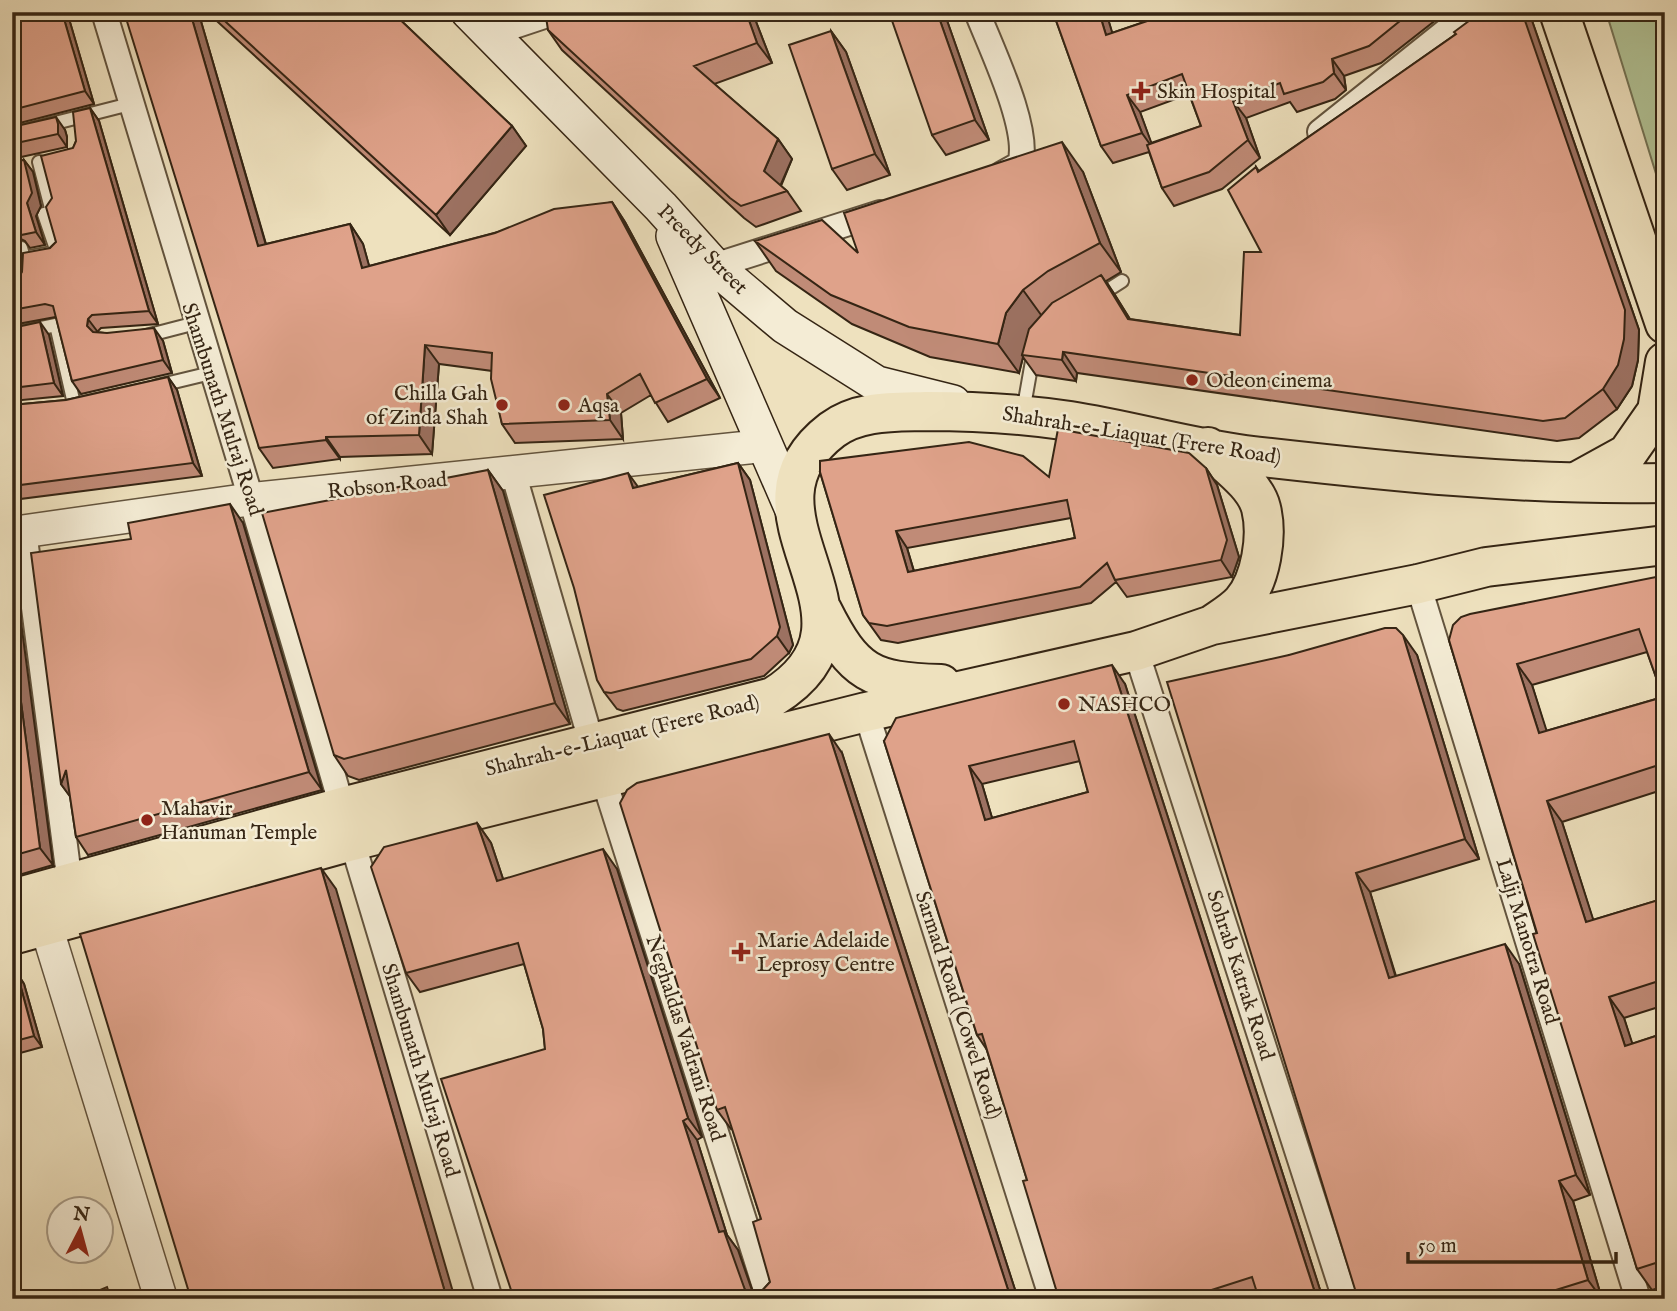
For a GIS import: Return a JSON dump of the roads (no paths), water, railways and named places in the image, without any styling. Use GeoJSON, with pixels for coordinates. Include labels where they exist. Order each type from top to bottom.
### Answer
{"type":"FeatureCollection","features":[{"type":"Feature","properties":{"kind":"main road"},"geometry":{"type":"LineString","coordinates":[[1559,12],[1665,324]]}},
{"type":"Feature","properties":{"kind":"main road","name":"Preedy Street"},"geometry":{"type":"LineString","coordinates":[[479,23],[661,207],[714,266],[785,326],[877,384],[985,411]]}},
{"type":"Feature","properties":{"kind":"main road"},"geometry":{"type":"LineString","coordinates":[[661,207],[794,512]]}},
{"type":"Feature","properties":{"kind":"main road"},"geometry":{"type":"LineString","coordinates":[[1577,482],[1627,454],[1657,411],[1665,362]]}},
{"type":"Feature","properties":{"kind":"main road","name":"Shahrah-e-Liaquat (Frere Road)"},"geometry":{"type":"LineString","coordinates":[[35,907],[347,824],[591,741],[773,697],[796,683],[815,661],[822,610],[794,512],[795,476],[811,446],[842,423],[880,412],[985,411],[1023,415],[1070,421],[1243,454],[1448,477],[1665,483]]}},
{"type":"Feature","properties":{"kind":"main road"},"geometry":{"type":"LineString","coordinates":[[1208,447],[1243,480],[1261,507],[1263,541],[1255,583],[1241,603],[1212,625]]}},
{"type":"Feature","properties":{"kind":"main road","name":"Shahrah-e-Liaquat (Frere Road)"},"geometry":{"type":"LineString","coordinates":[[347,824],[603,777],[866,712],[1136,651],[1212,625],[1418,584],[1486,567],[1665,545]]}},
{"type":"Feature","properties":{"kind":"main road"},"geometry":{"type":"LineString","coordinates":[[822,610],[839,645],[865,671],[899,683],[944,684],[1044,673]]}},
{"type":"Feature","properties":{"kind":"street","name":"Shambunath Mulraj Road"},"geometry":{"type":"LineString","coordinates":[[104,12],[211,373],[253,499],[347,824],[490,1299]]}},
{"type":"Feature","properties":{"kind":"street"},"geometry":{"type":"LineString","coordinates":[[479,23],[556,12]]}},
{"type":"Feature","properties":{"kind":"street"},"geometry":{"type":"LineString","coordinates":[[977,12],[1021,129],[1024,150],[1020,164],[1009,172],[983,180]]}},
{"type":"Feature","properties":{"kind":"street"},"geometry":{"type":"LineString","coordinates":[[1296,151],[1470,12]]}},
{"type":"Feature","properties":{"kind":"street"},"geometry":{"type":"LineString","coordinates":[[714,266],[904,205]]}},
{"type":"Feature","properties":{"kind":"street","name":"Robson Road"},"geometry":{"type":"LineString","coordinates":[[18,532],[253,499],[763,446]]}},
{"type":"Feature","properties":{"kind":"street"},"geometry":{"type":"LineString","coordinates":[[513,472],[591,741]]}},
{"type":"Feature","properties":{"kind":"street"},"geometry":{"type":"LineString","coordinates":[[18,532],[35,907],[161,1299]]}},
{"type":"Feature","properties":{"kind":"street","name":"Lalji Manotra Road"},"geometry":{"type":"LineString","coordinates":[[1418,584],[1638,1299]]}},
{"type":"Feature","properties":{"kind":"street","name":"Sohrab Katrak Road"},"geometry":{"type":"LineString","coordinates":[[1136,651],[1345,1299]]}},
{"type":"Feature","properties":{"kind":"street","name":"Sarmad Road (Cowel Road)"},"geometry":{"type":"LineString","coordinates":[[866,712],[1052,1299]]}},
{"type":"Feature","properties":{"kind":"street","name":"Neghaldas Vadrani Road"},"geometry":{"type":"LineString","coordinates":[[603,777],[769,1299]]}},
{"type":"Feature","properties":{"kind":"lane"},"geometry":{"type":"LineString","coordinates":[[12,134],[130,104]]}},
{"type":"Feature","properties":{"kind":"lane"},"geometry":{"type":"LineString","coordinates":[[71,118],[76,136]]}},
{"type":"Feature","properties":{"kind":"lane"},"geometry":{"type":"LineString","coordinates":[[12,249],[21,248],[23,264],[57,251],[44,214],[52,212],[45,161],[24,166]]}},
{"type":"Feature","properties":{"kind":"lane"},"geometry":{"type":"LineString","coordinates":[[1080,307],[1122,281]]}},
{"type":"Feature","properties":{"kind":"lane"},"geometry":{"type":"LineString","coordinates":[[124,339],[196,323]]}},
{"type":"Feature","properties":{"kind":"lane"},"geometry":{"type":"LineString","coordinates":[[12,334],[56,325],[67,404],[88,401]]}},
{"type":"Feature","properties":{"kind":"lane"},"geometry":{"type":"LineString","coordinates":[[1023,415],[1031,364],[1040,340]]}},
{"type":"Feature","properties":{"kind":"lane"},"geometry":{"type":"LineString","coordinates":[[145,389],[211,373]]}},
{"type":"Feature","properties":{"kind":"place","name":"Skin Hospital"},"geometry":{"type":"Point","coordinates":[1141,91]}},
{"type":"Feature","properties":{"kind":"place","name":"Odeon cinema"},"geometry":{"type":"Point","coordinates":[1192,380]}},
{"type":"Feature","properties":{"kind":"place","name":"Chilla Gah of Zinda Shah"},"geometry":{"type":"Point","coordinates":[502,405]}},
{"type":"Feature","properties":{"kind":"place","name":"Aqsa"},"geometry":{"type":"Point","coordinates":[564,405]}},
{"type":"Feature","properties":{"kind":"place","name":"NASHCO"},"geometry":{"type":"Point","coordinates":[1064,704]}},
{"type":"Feature","properties":{"kind":"place","name":"Mahavir Hanuman Temple"},"geometry":{"type":"Point","coordinates":[147,820]}},
{"type":"Feature","properties":{"kind":"place","name":"Marie Adelaide Leprosy Centre"},"geometry":{"type":"Point","coordinates":[741,952]}}]}
